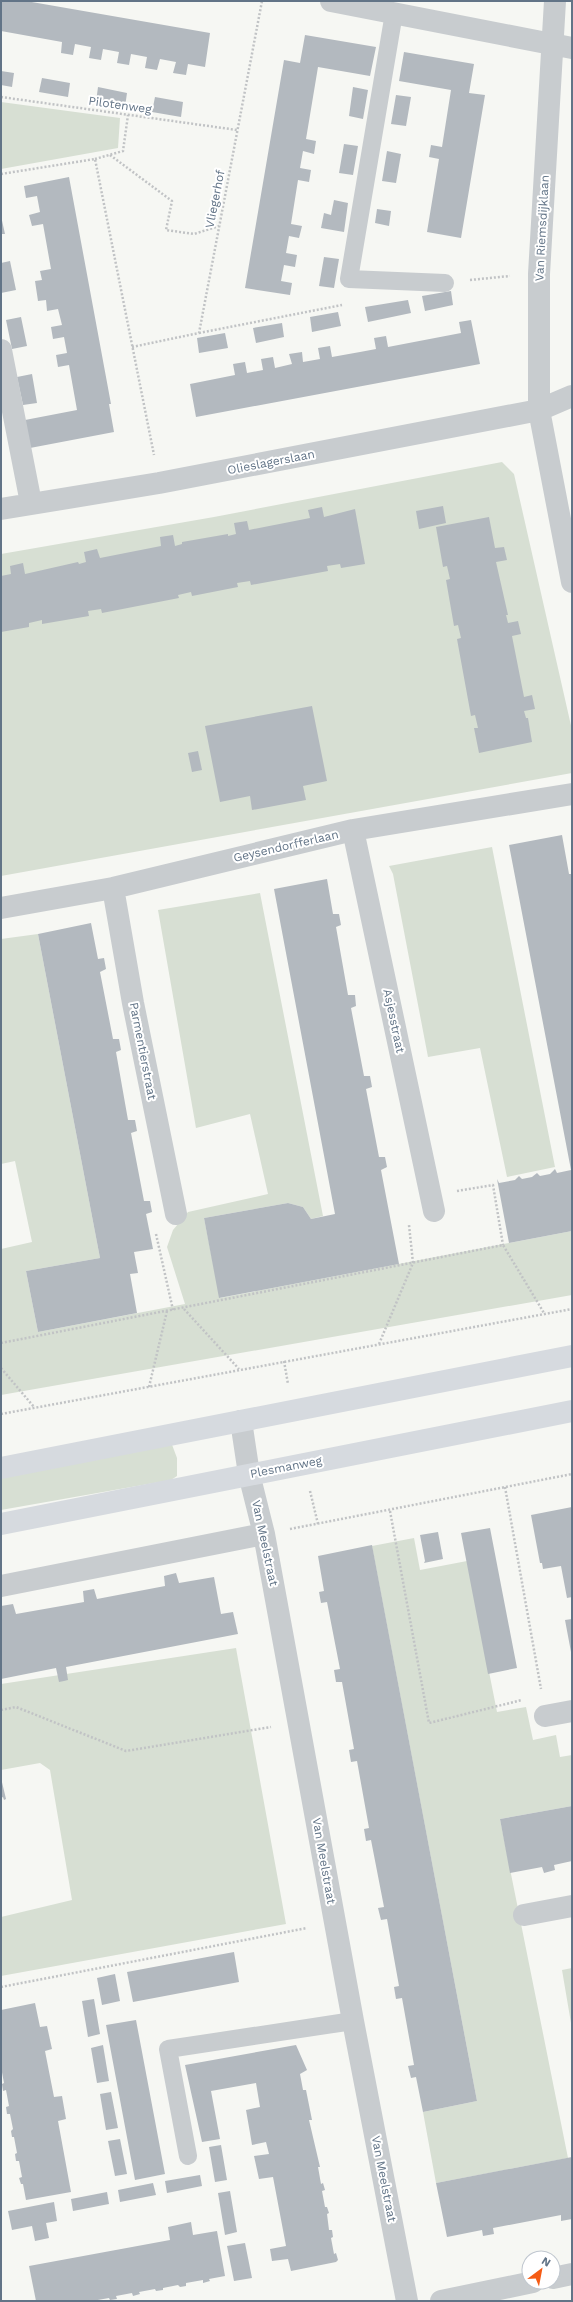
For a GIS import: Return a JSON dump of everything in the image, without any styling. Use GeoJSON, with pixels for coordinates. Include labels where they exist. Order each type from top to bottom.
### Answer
{"type":"FeatureCollection","features":[{"type":"Feature","properties":{"kind":"main road"},"geometry":{"type":"LineString","coordinates":[[1,1468],[572,1356]]}},
{"type":"Feature","properties":{"kind":"main road","name":"Plesmanweg"},"geometry":{"type":"LineString","coordinates":[[1,1524],[572,1411]]}},
{"type":"Feature","properties":{"kind":"street"},"geometry":{"type":"LineString","coordinates":[[331,1],[562,47]]}},
{"type":"Feature","properties":{"kind":"street","name":"Van Riemsdijklaan"},"geometry":{"type":"LineString","coordinates":[[555,1],[562,47],[539,274],[539,410],[572,582]]}},
{"type":"Feature","properties":{"kind":"street"},"geometry":{"type":"LineString","coordinates":[[1,350],[31,503]]}},
{"type":"Feature","properties":{"kind":"street"},"geometry":{"type":"LineString","coordinates":[[539,410],[572,396]]}},
{"type":"Feature","properties":{"kind":"street","name":"Olieslagerslaan"},"geometry":{"type":"LineString","coordinates":[[1,509],[159,483],[539,410]]}},
{"type":"Feature","properties":{"kind":"street","name":"Geysendorfferlaan"},"geometry":{"type":"LineString","coordinates":[[1,908],[113,888],[353,830],[572,794]]}},
{"type":"Feature","properties":{"kind":"street","name":"Asjesstraat"},"geometry":{"type":"LineString","coordinates":[[353,830],[432,1203]]}},
{"type":"Feature","properties":{"kind":"street","name":"Parmentierstraat"},"geometry":{"type":"LineString","coordinates":[[113,888],[135,1011],[176,1214]]}},
{"type":"Feature","properties":{"kind":"street","name":"Van Meelstraat"},"geometry":{"type":"LineString","coordinates":[[241,1421],[249,1474],[264,1534],[353,2021],[407,2301]]}},
{"type":"Feature","properties":{"kind":"street"},"geometry":{"type":"LineString","coordinates":[[1,1586],[264,1534]]}},
{"type":"Feature","properties":{"kind":"street"},"geometry":{"type":"LineString","coordinates":[[544,1706],[572,1711]]}},
{"type":"Feature","properties":{"kind":"street"},"geometry":{"type":"LineString","coordinates":[[524,1916],[572,1906]]}},
{"type":"Feature","properties":{"kind":"street"},"geometry":{"type":"LineString","coordinates":[[561,2276],[572,2274]]}},
{"type":"Feature","properties":{"kind":"street"},"geometry":{"type":"LineString","coordinates":[[441,2301],[521,2284]]}},
{"type":"Feature","properties":{"kind":"lane"},"geometry":{"type":"LineString","coordinates":[[394,13],[349,279],[445,283]]}},
{"type":"Feature","properties":{"kind":"lane"},"geometry":{"type":"LineString","coordinates":[[188,2156],[168,2049],[353,2021]]}},
{"type":"Feature","properties":{"kind":"path","name":"Vliegerhof"},"geometry":{"type":"LineString","coordinates":[[199,333],[262,1]]}},
{"type":"Feature","properties":{"kind":"path","name":"Pilotenweg"},"geometry":{"type":"LineString","coordinates":[[1,97],[237,130]]}},
{"type":"Feature","properties":{"kind":"path"},"geometry":{"type":"LineString","coordinates":[[1,174],[95,159],[123,151],[128,115]]}},
{"type":"Feature","properties":{"kind":"path"},"geometry":{"type":"LineString","coordinates":[[110,155],[172,200],[166,230],[194,234],[219,226]]}},
{"type":"Feature","properties":{"kind":"path"},"geometry":{"type":"LineString","coordinates":[[95,159],[159,483]]}},
{"type":"Feature","properties":{"kind":"path"},"geometry":{"type":"LineString","coordinates":[[445,283],[539,274]]}},
{"type":"Feature","properties":{"kind":"path"},"geometry":{"type":"LineString","coordinates":[[132,347],[345,304],[349,279]]}},
{"type":"Feature","properties":{"kind":"path"},"geometry":{"type":"LineString","coordinates":[[432,1203],[493,1185],[504,1245],[544,1313]]}},
{"type":"Feature","properties":{"kind":"path"},"geometry":{"type":"LineString","coordinates":[[173,1310],[153,1221],[176,1214]]}},
{"type":"Feature","properties":{"kind":"path"},"geometry":{"type":"LineString","coordinates":[[1,1343],[504,1245]]}},
{"type":"Feature","properties":{"kind":"path"},"geometry":{"type":"LineString","coordinates":[[379,1344],[413,1263]]}},
{"type":"Feature","properties":{"kind":"path"},"geometry":{"type":"LineString","coordinates":[[184,1308],[239,1369]]}},
{"type":"Feature","properties":{"kind":"path"},"geometry":{"type":"LineString","coordinates":[[1,1414],[239,1369],[572,1309]]}},
{"type":"Feature","properties":{"kind":"path"},"geometry":{"type":"LineString","coordinates":[[150,1387],[167,1311]]}},
{"type":"Feature","properties":{"kind":"path"},"geometry":{"type":"LineString","coordinates":[[1,1368],[34,1407]]}},
{"type":"Feature","properties":{"kind":"path"},"geometry":{"type":"LineString","coordinates":[[264,1534],[390,1511],[505,1486],[572,1474]]}},
{"type":"Feature","properties":{"kind":"path"},"geometry":{"type":"LineString","coordinates":[[390,1511],[429,1723],[544,1706],[505,1486]]}},
{"type":"Feature","properties":{"kind":"path"},"geometry":{"type":"LineString","coordinates":[[1,1710],[16,1707],[126,1752],[299,1722]]}},
{"type":"Feature","properties":{"kind":"path"},"geometry":{"type":"LineString","coordinates":[[1,1986],[335,1923]]}},
{"type":"Feature","properties":{"kind":"shaded area"},"geometry":{"type":"Polygon","coordinates":[[[1,102],[120,118],[118,148],[1,169],[1,102]]]}},
{"type":"Feature","properties":{"kind":"shaded area"},"geometry":{"type":"Polygon","coordinates":[[[502,462],[514,474],[572,730],[572,773],[1,876],[1,554],[214,517],[502,462]]]}},
{"type":"Feature","properties":{"kind":"shaded area"},"geometry":{"type":"Polygon","coordinates":[[[492,847],[555,1167],[507,1177],[480,1048],[428,1057],[393,874],[389,866],[492,847]]]}},
{"type":"Feature","properties":{"kind":"shaded area"},"geometry":{"type":"Polygon","coordinates":[[[260,893],[323,1216],[311,1219],[303,1207],[288,1203],[204,1218],[220,1298],[572,1231],[572,1295],[1,1395],[1,1249],[32,1242],[15,1161],[1,1164],[1,939],[38,934],[100,1258],[26,1271],[38,1332],[185,1304],[167,1247],[173,1230],[188,1212],[268,1194],[250,1114],[196,1128],[158,910],[260,893]]]}},
{"type":"Feature","properties":{"kind":"shaded area"},"geometry":{"type":"Polygon","coordinates":[[[171,1442],[177,1458],[177,1476],[171,1480],[1,1510],[1,1476],[171,1442]]]}},
{"type":"Feature","properties":{"kind":"shaded area"},"geometry":{"type":"Polygon","coordinates":[[[414,1538],[420,1570],[467,1561],[497,1712],[526,1707],[533,1740],[556,1735],[560,1757],[572,1755],[572,1806],[500,1819],[568,2158],[436,2183],[423,2112],[477,2101],[372,1546],[414,1538]]]}},
{"type":"Feature","properties":{"kind":"shaded area"},"geometry":{"type":"Polygon","coordinates":[[[236,1648],[286,1924],[1,1976],[1,1917],[72,1900],[50,1770],[40,1763],[1,1770],[1,1684],[236,1648]]]}},
{"type":"Feature","properties":{"kind":"shaded area"},"geometry":{"type":"Polygon","coordinates":[[[572,1968],[572,2029],[562,1970],[572,1968]]]}},
{"type":"Feature","properties":{"kind":"building"},"geometry":{"type":"Polygon","coordinates":[[[1,1],[26,1],[210,33],[205,67],[188,64],[186,75],[173,73],[176,62],[160,59],[157,70],[145,68],[147,57],[131,54],[129,65],[117,63],[119,52],[103,49],[101,60],[89,58],[91,47],[75,44],[73,55],[61,53],[62,42],[1,31],[1,1]]]}},
{"type":"Feature","properties":{"kind":"building"},"geometry":{"type":"Polygon","coordinates":[[[305,35],[376,47],[370,76],[318,67],[306,139],[316,141],[314,154],[303,151],[300,168],[311,170],[309,182],[298,180],[291,224],[302,226],[299,238],[289,236],[286,253],[297,255],[295,267],[284,265],[281,281],[292,283],[290,295],[245,288],[284,60],[300,63],[305,35]]]}},
{"type":"Feature","properties":{"kind":"building"},"geometry":{"type":"Polygon","coordinates":[[[404,52],[474,64],[469,93],[485,95],[461,238],[427,232],[439,159],[429,157],[431,145],[442,147],[451,90],[399,81],[404,52]]]}},
{"type":"Feature","properties":{"kind":"building"},"geometry":{"type":"Polygon","coordinates":[[[1,71],[14,73],[12,87],[1,85],[1,71]]]}},
{"type":"Feature","properties":{"kind":"building"},"geometry":{"type":"Polygon","coordinates":[[[42,78],[70,83],[68,97],[39,92],[42,78]]]}},
{"type":"Feature","properties":{"kind":"building"},"geometry":{"type":"Polygon","coordinates":[[[98,87],[127,93],[125,107],[96,102],[98,87]]]}},
{"type":"Feature","properties":{"kind":"building"},"geometry":{"type":"Polygon","coordinates":[[[353,87],[368,90],[363,119],[349,116],[353,87]]]}},
{"type":"Feature","properties":{"kind":"building"},"geometry":{"type":"Polygon","coordinates":[[[396,95],[411,97],[406,126],[391,124],[396,95]]]}},
{"type":"Feature","properties":{"kind":"building"},"geometry":{"type":"Polygon","coordinates":[[[155,97],[183,102],[181,117],[152,112],[155,97]]]}},
{"type":"Feature","properties":{"kind":"building"},"geometry":{"type":"Polygon","coordinates":[[[344,144],[358,146],[353,175],[339,173],[344,144]]]}},
{"type":"Feature","properties":{"kind":"building"},"geometry":{"type":"Polygon","coordinates":[[[387,151],[401,154],[396,183],[382,181],[387,151]]]}},
{"type":"Feature","properties":{"kind":"building"},"geometry":{"type":"Polygon","coordinates":[[[69,177],[111,404],[109,404],[114,432],[30,448],[25,420],[77,410],[69,365],[58,367],[56,355],[67,353],[64,337],[53,339],[51,327],[62,325],[58,309],[47,311],[46,300],[38,301],[35,281],[42,280],[40,271],[51,269],[43,224],[32,226],[29,215],[40,212],[37,196],[26,198],[24,186],[69,177]]]}},
{"type":"Feature","properties":{"kind":"building"},"geometry":{"type":"Polygon","coordinates":[[[334,200],[348,203],[344,232],[321,228],[324,213],[331,215],[334,200]]]}},
{"type":"Feature","properties":{"kind":"building"},"geometry":{"type":"Polygon","coordinates":[[[377,209],[391,211],[389,226],[375,223],[377,209]]]}},
{"type":"Feature","properties":{"kind":"building"},"geometry":{"type":"Polygon","coordinates":[[[1,216],[5,234],[1,234],[1,216]]]}},
{"type":"Feature","properties":{"kind":"building"},"geometry":{"type":"Polygon","coordinates":[[[324,257],[339,259],[334,288],[319,286],[324,257]]]}},
{"type":"Feature","properties":{"kind":"building"},"geometry":{"type":"Polygon","coordinates":[[[10,261],[16,290],[1,293],[1,263],[10,261]]]}},
{"type":"Feature","properties":{"kind":"building"},"geometry":{"type":"Polygon","coordinates":[[[451,291],[453,305],[425,311],[422,296],[451,291]]]}},
{"type":"Feature","properties":{"kind":"building"},"geometry":{"type":"Polygon","coordinates":[[[408,300],[411,313],[368,322],[365,307],[408,300]]]}},
{"type":"Feature","properties":{"kind":"building"},"geometry":{"type":"Polygon","coordinates":[[[338,312],[341,326],[312,332],[310,317],[338,312]]]}},
{"type":"Feature","properties":{"kind":"building"},"geometry":{"type":"Polygon","coordinates":[[[21,317],[27,346],[12,349],[6,320],[21,317]]]}},
{"type":"Feature","properties":{"kind":"building"},"geometry":{"type":"Polygon","coordinates":[[[471,320],[480,364],[196,417],[190,384],[235,375],[233,364],[245,362],[247,373],[263,370],[261,359],[273,357],[275,368],[292,364],[289,354],[302,352],[303,362],[320,359],[318,348],[330,346],[332,357],[360,352],[376,349],[374,338],[386,336],[388,347],[461,333],[459,322],[471,320]]]}},
{"type":"Feature","properties":{"kind":"building"},"geometry":{"type":"Polygon","coordinates":[[[282,323],[284,337],[256,343],[253,328],[282,323]]]}},
{"type":"Feature","properties":{"kind":"building"},"geometry":{"type":"Polygon","coordinates":[[[225,333],[228,348],[199,353],[197,338],[225,333]]]}},
{"type":"Feature","properties":{"kind":"building"},"geometry":{"type":"Polygon","coordinates":[[[32,374],[37,403],[23,405],[17,377],[32,374]]]}},
{"type":"Feature","properties":{"kind":"building"},"geometry":{"type":"Polygon","coordinates":[[[443,506],[446,523],[419,529],[416,511],[443,506]]]}},
{"type":"Feature","properties":{"kind":"building"},"geometry":{"type":"Polygon","coordinates":[[[322,507],[324,517],[355,509],[365,564],[341,568],[340,564],[327,566],[328,571],[251,585],[250,581],[237,583],[238,587],[192,596],[191,592],[178,595],[179,598],[102,613],[101,609],[88,611],[89,616],[42,624],[42,620],[29,623],[29,627],[1,632],[1,576],[11,574],[10,566],[23,563],[25,574],[78,562],[79,564],[86,562],[84,552],[97,549],[100,558],[161,546],[160,537],[173,535],[175,546],[182,544],[182,542],[228,534],[228,536],[236,534],[234,523],[247,521],[249,530],[310,518],[308,510],[322,507]]]}},
{"type":"Feature","properties":{"kind":"building"},"geometry":{"type":"Polygon","coordinates":[[[489,517],[495,548],[504,547],[507,560],[496,562],[508,615],[506,615],[508,623],[518,621],[521,634],[512,636],[524,697],[532,695],[535,709],[524,711],[526,718],[528,718],[532,742],[479,753],[474,728],[478,728],[475,715],[471,716],[457,639],[461,638],[458,625],[454,626],[446,580],[450,579],[447,566],[443,567],[436,527],[489,517]]]}},
{"type":"Feature","properties":{"kind":"building"},"geometry":{"type":"Polygon","coordinates":[[[312,706],[327,781],[303,786],[306,800],[252,810],[250,796],[220,802],[205,726],[312,706]]]}},
{"type":"Feature","properties":{"kind":"building"},"geometry":{"type":"Polygon","coordinates":[[[198,751],[202,770],[192,772],[188,753],[198,751]]]}},
{"type":"Feature","properties":{"kind":"building"},"geometry":{"type":"Polygon","coordinates":[[[562,835],[569,874],[572,874],[572,1231],[509,1243],[497,1179],[499,1183],[515,1180],[519,1176],[522,1179],[532,1177],[537,1173],[540,1176],[550,1174],[555,1169],[557,1173],[571,1170],[509,845],[562,835]]]}},
{"type":"Feature","properties":{"kind":"building"},"geometry":{"type":"Polygon","coordinates":[[[327,879],[333,914],[339,914],[341,925],[336,927],[348,995],[355,995],[356,1006],[351,1008],[364,1076],[370,1076],[372,1087],[366,1089],[379,1157],[385,1157],[387,1167],[381,1170],[399,1264],[219,1298],[204,1218],[288,1203],[303,1207],[311,1219],[335,1214],[274,889],[327,879]]]}},
{"type":"Feature","properties":{"kind":"building"},"geometry":{"type":"Polygon","coordinates":[[[91,923],[98,959],[104,958],[106,969],[100,972],[113,1039],[119,1039],[121,1050],[116,1052],[128,1120],[135,1120],[137,1131],[131,1133],[144,1201],[150,1201],[152,1212],[146,1214],[153,1249],[134,1252],[138,1273],[130,1274],[137,1313],[38,1332],[26,1271],[100,1258],[38,934],[91,923]]]}},
{"type":"Feature","properties":{"kind":"building"},"geometry":{"type":"Polygon","coordinates":[[[572,1507],[572,1597],[567,1598],[561,1566],[543,1569],[542,1563],[540,1563],[531,1515],[572,1507]]]}},
{"type":"Feature","properties":{"kind":"building"},"geometry":{"type":"Polygon","coordinates":[[[490,1528],[517,1668],[488,1674],[461,1533],[490,1528]]]}},
{"type":"Feature","properties":{"kind":"building"},"geometry":{"type":"Polygon","coordinates":[[[438,1532],[443,1559],[424,1563],[425,1561],[420,1535],[438,1532]]]}},
{"type":"Feature","properties":{"kind":"building"},"geometry":{"type":"Polygon","coordinates":[[[372,1545],[477,2101],[423,2112],[416,2077],[411,2078],[408,2066],[414,2065],[402,1998],[396,1999],[394,1987],[399,1986],[387,1919],[381,1920],[378,1908],[384,1907],[371,1840],[366,1841],[364,1829],[369,1828],[357,1761],[351,1762],[349,1750],[354,1749],[342,1682],[336,1682],[334,1670],[340,1669],[327,1602],[321,1603],[319,1592],[324,1591],[318,1556],[372,1545]]]}},
{"type":"Feature","properties":{"kind":"building"},"geometry":{"type":"Polygon","coordinates":[[[176,1573],[179,1583],[214,1577],[221,1614],[233,1612],[238,1634],[66,1667],[68,1680],[59,1682],[56,1668],[1,1679],[1,1606],[13,1604],[16,1614],[84,1602],[83,1591],[94,1589],[97,1599],[165,1586],[164,1576],[176,1573]]]}},
{"type":"Feature","properties":{"kind":"building"},"geometry":{"type":"Polygon","coordinates":[[[572,1619],[572,1652],[571,1652],[565,1620],[572,1619]]]}},
{"type":"Feature","properties":{"kind":"building"},"geometry":{"type":"Polygon","coordinates":[[[1,1778],[6,1799],[4,1800],[3,1797],[1,1798],[1,1778]]]}},
{"type":"Feature","properties":{"kind":"building"},"geometry":{"type":"Polygon","coordinates":[[[572,1806],[572,1861],[554,1865],[555,1870],[544,1873],[542,1867],[510,1873],[500,1819],[572,1806]]]}},
{"type":"Feature","properties":{"kind":"building"},"geometry":{"type":"Polygon","coordinates":[[[234,1952],[239,1982],[133,2002],[127,1972],[234,1952]]]}},
{"type":"Feature","properties":{"kind":"building"},"geometry":{"type":"Polygon","coordinates":[[[115,1974],[120,2001],[102,2005],[97,1978],[115,1974]]]}},
{"type":"Feature","properties":{"kind":"building"},"geometry":{"type":"Polygon","coordinates":[[[94,1999],[100,2034],[88,2037],[82,2001],[94,1999]]]}},
{"type":"Feature","properties":{"kind":"building"},"geometry":{"type":"Polygon","coordinates":[[[35,2003],[40,2027],[47,2026],[52,2049],[45,2051],[54,2097],[62,2096],[66,2119],[58,2121],[71,2192],[26,2200],[23,2184],[21,2184],[19,2178],[22,2177],[19,2161],[16,2161],[15,2154],[17,2153],[14,2137],[12,2137],[11,2131],[13,2129],[10,2114],[7,2114],[6,2107],[9,2106],[6,2090],[3,2091],[2,2084],[4,2083],[1,2067],[1,2010],[35,2003]]]}},
{"type":"Feature","properties":{"kind":"building"},"geometry":{"type":"Polygon","coordinates":[[[136,2020],[165,2174],[135,2180],[106,2025],[136,2020]]]}},
{"type":"Feature","properties":{"kind":"building"},"geometry":{"type":"Polygon","coordinates":[[[103,2045],[109,2081],[97,2083],[91,2048],[103,2045]]]}},
{"type":"Feature","properties":{"kind":"building"},"geometry":{"type":"Polygon","coordinates":[[[296,2045],[307,2070],[300,2074],[303,2090],[306,2090],[312,2120],[309,2120],[320,2167],[318,2167],[321,2184],[323,2183],[325,2190],[322,2191],[325,2207],[327,2207],[329,2213],[327,2214],[329,2230],[332,2230],[333,2237],[331,2238],[334,2254],[336,2253],[338,2260],[336,2262],[291,2271],[288,2259],[272,2261],[270,2249],[286,2246],[273,2177],[259,2179],[254,2156],[269,2154],[266,2142],[252,2145],[246,2110],[260,2107],[256,2083],[211,2091],[220,2139],[202,2142],[185,2065],[296,2045]]]}},
{"type":"Feature","properties":{"kind":"building"},"geometry":{"type":"Polygon","coordinates":[[[111,2092],[118,2128],[106,2130],[100,2094],[111,2092]]]}},
{"type":"Feature","properties":{"kind":"building"},"geometry":{"type":"Polygon","coordinates":[[[120,2139],[127,2174],[115,2176],[108,2141],[120,2139]]]}},
{"type":"Feature","properties":{"kind":"building"},"geometry":{"type":"Polygon","coordinates":[[[221,2145],[227,2180],[215,2182],[209,2147],[221,2145]]]}},
{"type":"Feature","properties":{"kind":"building"},"geometry":{"type":"Polygon","coordinates":[[[572,2157],[572,2219],[561,2221],[561,2215],[493,2228],[494,2234],[483,2236],[482,2230],[447,2237],[436,2183],[572,2157]]]}},
{"type":"Feature","properties":{"kind":"building"},"geometry":{"type":"Polygon","coordinates":[[[200,2175],[202,2186],[167,2193],[165,2181],[200,2175]]]}},
{"type":"Feature","properties":{"kind":"building"},"geometry":{"type":"Polygon","coordinates":[[[153,2183],[156,2195],[120,2202],[118,2190],[153,2183]]]}},
{"type":"Feature","properties":{"kind":"building"},"geometry":{"type":"Polygon","coordinates":[[[230,2191],[237,2232],[225,2235],[218,2193],[230,2191]]]}},
{"type":"Feature","properties":{"kind":"building"},"geometry":{"type":"Polygon","coordinates":[[[107,2192],[109,2204],[73,2211],[71,2199],[107,2192]]]}},
{"type":"Feature","properties":{"kind":"building"},"geometry":{"type":"Polygon","coordinates":[[[54,2202],[57,2221],[46,2223],[49,2238],[35,2241],[32,2226],[12,2230],[8,2211],[54,2202]]]}},
{"type":"Feature","properties":{"kind":"building"},"geometry":{"type":"Polygon","coordinates":[[[191,2222],[193,2235],[217,2231],[225,2276],[209,2279],[210,2281],[203,2283],[203,2280],[186,2283],[186,2286],[180,2287],[178,2285],[163,2288],[163,2290],[156,2291],[155,2289],[139,2292],[140,2294],[133,2296],[132,2293],[116,2296],[117,2299],[110,2300],[109,2298],[92,2301],[36,2301],[29,2266],[170,2240],[168,2227],[191,2222]]]}},
{"type":"Feature","properties":{"kind":"building"},"geometry":{"type":"Polygon","coordinates":[[[245,2243],[252,2278],[234,2281],[227,2246],[245,2243]]]}}]}
